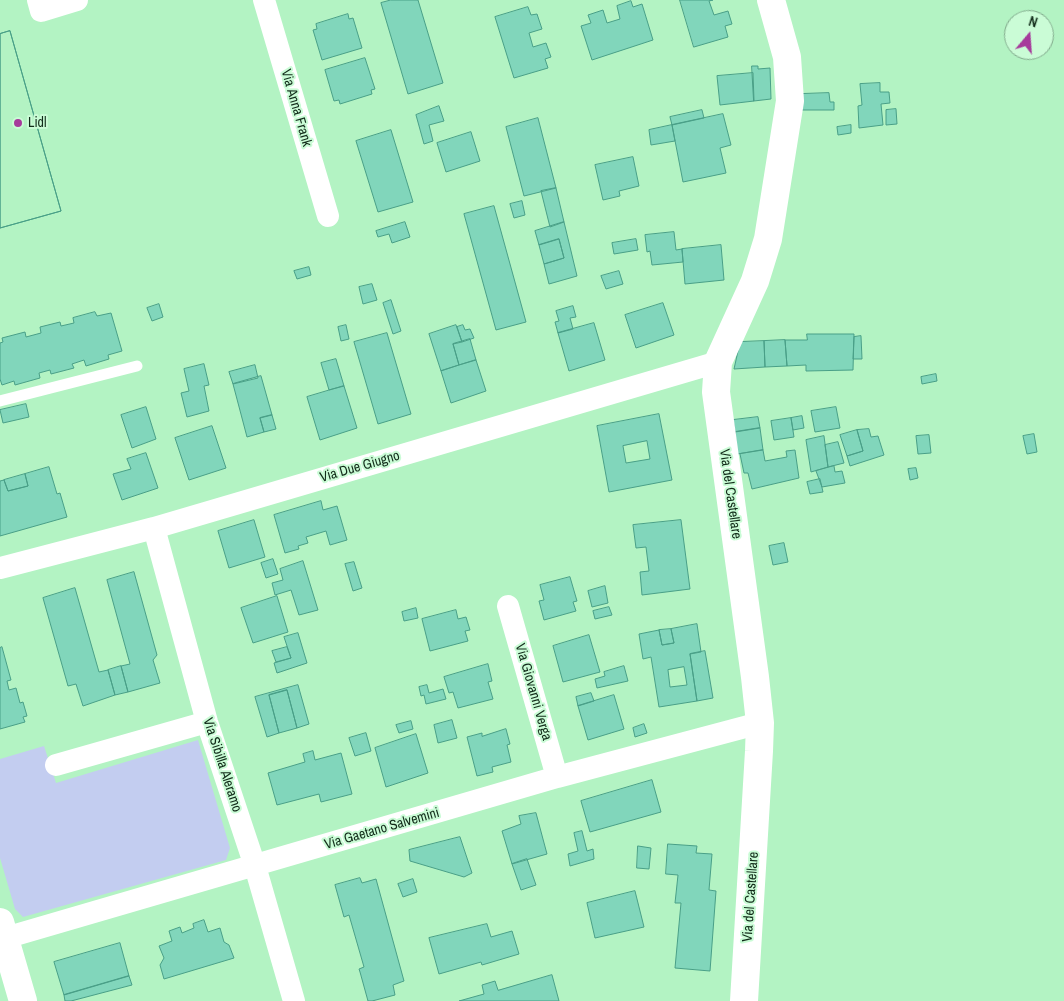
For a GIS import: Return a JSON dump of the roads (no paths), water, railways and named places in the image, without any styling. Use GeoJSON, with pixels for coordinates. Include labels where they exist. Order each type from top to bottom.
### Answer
{"type":"FeatureCollection","features":[{"type":"Feature","properties":{"kind":"street"},"geometry":{"type":"LineString","coordinates":[[38,0],[41,11],[77,0]]}},
{"type":"Feature","properties":{"kind":"street","name":"Via Anna Frank"},"geometry":{"type":"LineString","coordinates":[[264,0],[328,216]]}},
{"type":"Feature","properties":{"kind":"street","name":"Via del Castellare"},"geometry":{"type":"LineString","coordinates":[[744,1001],[760,723],[716,392],[718,362],[755,281],[768,239],[790,101],[787,57],[771,0]]}},
{"type":"Feature","properties":{"kind":"street","name":"Via Due Giugno"},"geometry":{"type":"LineString","coordinates":[[0,568],[154,528],[718,362]]}},
{"type":"Feature","properties":{"kind":"street","name":"Via Sibilla Aleramo"},"geometry":{"type":"LineString","coordinates":[[154,528],[207,722],[255,866],[294,1001]]}},
{"type":"Feature","properties":{"kind":"street","name":"Via Giovanni Verga"},"geometry":{"type":"LineString","coordinates":[[508,606],[558,778]]}},
{"type":"Feature","properties":{"kind":"street"},"geometry":{"type":"LineString","coordinates":[[56,766],[207,722]]}},
{"type":"Feature","properties":{"kind":"street","name":"Via Gaetano Salvemini"},"geometry":{"type":"LineString","coordinates":[[2,930],[255,866],[558,778],[760,723]]}},
{"type":"Feature","properties":{"kind":"street"},"geometry":{"type":"LineString","coordinates":[[2,930],[23,1001]]}},
{"type":"Feature","properties":{"kind":"lane"},"geometry":{"type":"LineString","coordinates":[[0,401],[137,366]]}},
{"type":"Feature","properties":{"kind":"place","name":"Lidl"},"geometry":{"type":"Point","coordinates":[18,123]}}]}
